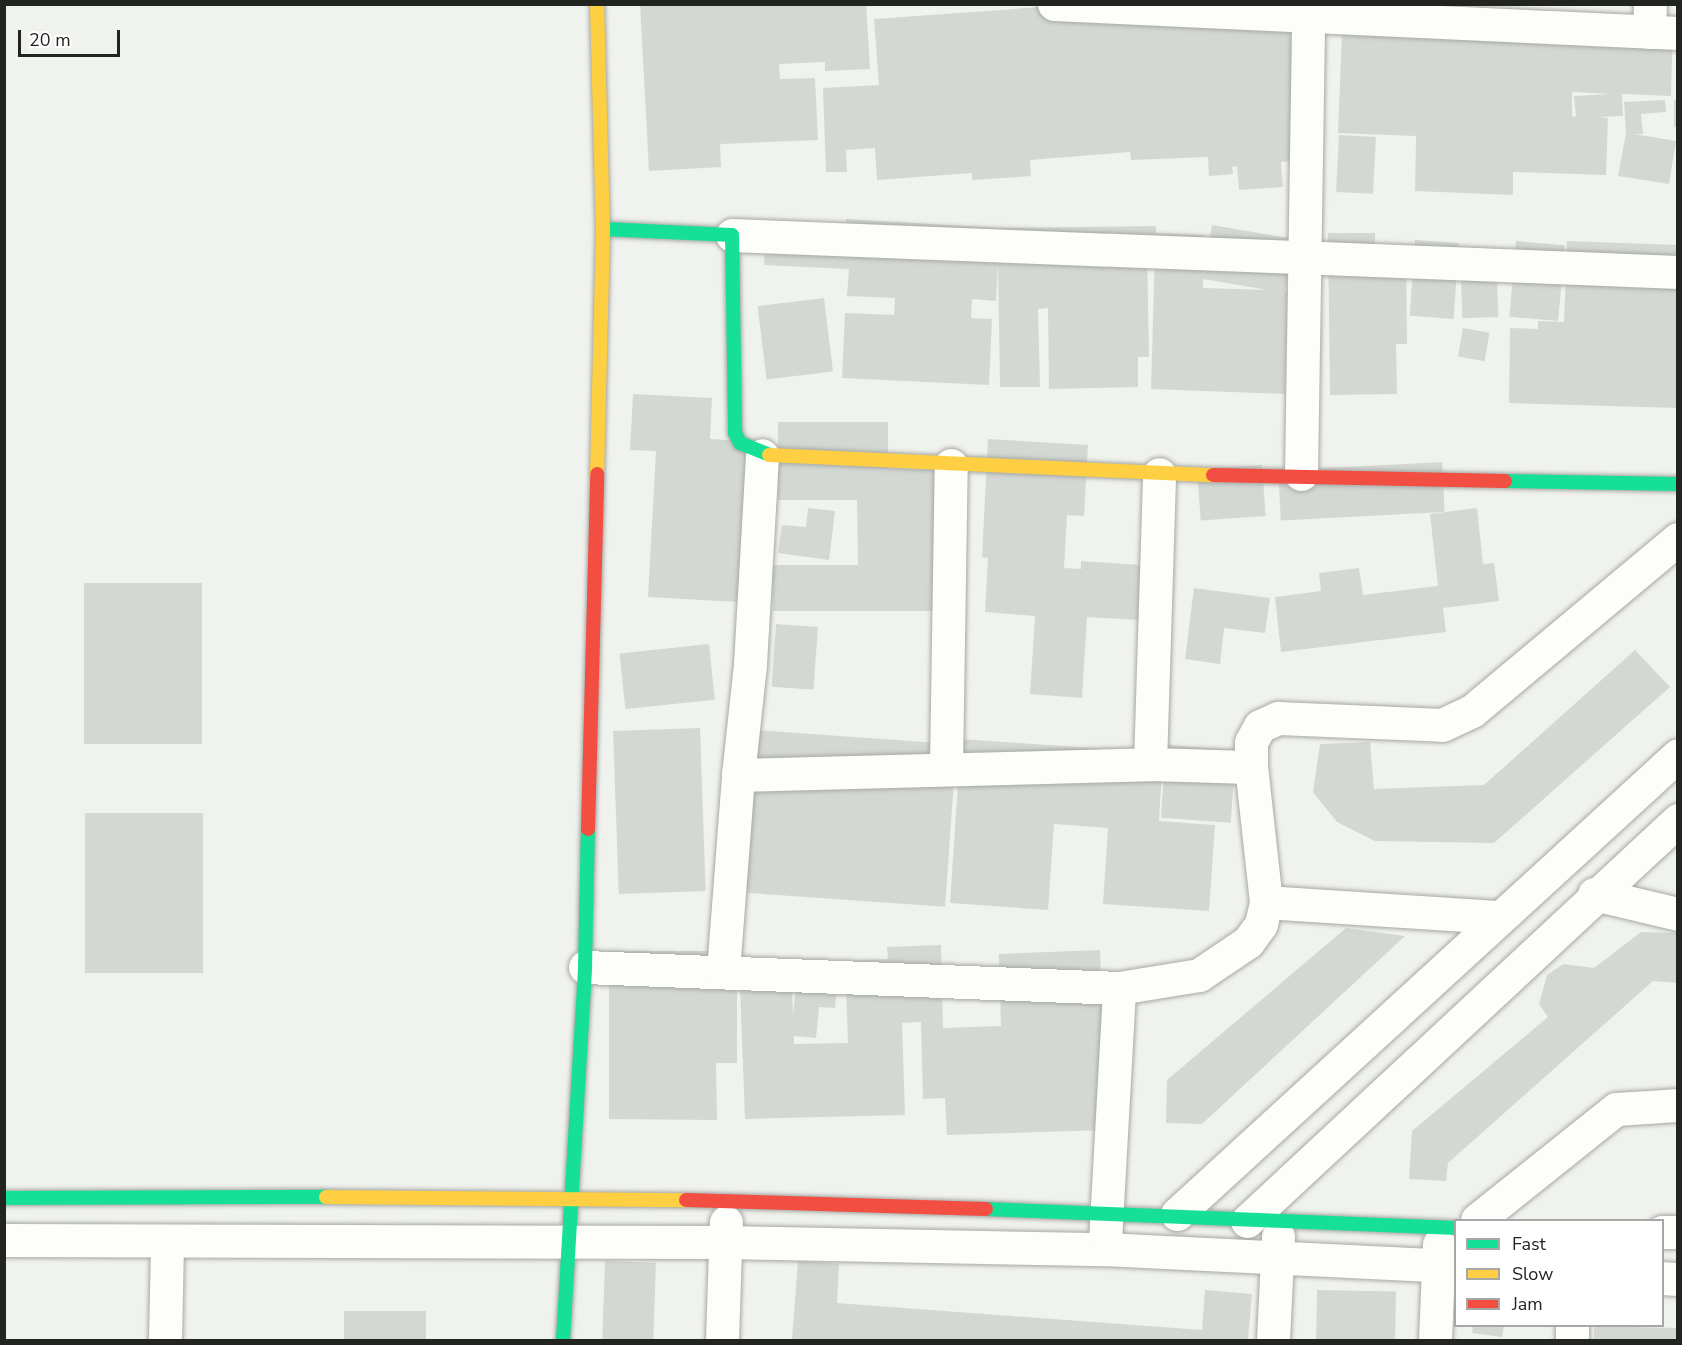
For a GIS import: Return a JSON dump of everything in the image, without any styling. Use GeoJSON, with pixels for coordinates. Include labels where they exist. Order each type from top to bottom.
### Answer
{"type":"FeatureCollection","features":[{"type":"Feature","properties":{"kind":"street"},"geometry":{"type":"LineString","coordinates":[[563,1341],[571,1243],[570,1197],[585,967],[603,230],[597,4]]}},
{"type":"Feature","properties":{"kind":"street"},"geometry":{"type":"LineString","coordinates":[[1054,4],[1308,14],[1659,23]]}},
{"type":"Feature","properties":{"kind":"street"},"geometry":{"type":"LineString","coordinates":[[1301,474],[1307,257],[1308,14]]}},
{"type":"Feature","properties":{"kind":"street"},"geometry":{"type":"LineString","coordinates":[[603,230],[1677,272]]}},
{"type":"Feature","properties":{"kind":"street"},"geometry":{"type":"LineString","coordinates":[[732,235],[735,433],[740,443],[762,455],[1159,474],[1301,474],[1677,484]]}},
{"type":"Feature","properties":{"kind":"street"},"geometry":{"type":"LineString","coordinates":[[723,971],[738,774],[750,664],[762,455]]}},
{"type":"Feature","properties":{"kind":"street"},"geometry":{"type":"LineString","coordinates":[[946,767],[951,465]]}},
{"type":"Feature","properties":{"kind":"street"},"geometry":{"type":"LineString","coordinates":[[1150,764],[1159,474]]}},
{"type":"Feature","properties":{"kind":"street"},"geometry":{"type":"LineString","coordinates":[[585,967],[1119,988],[1199,975],[1248,942],[1261,924],[1266,902],[1251,767],[1251,742],[1260,726],[1278,718],[1442,725],[1472,711],[1677,539]]}},
{"type":"Feature","properties":{"kind":"street"},"geometry":{"type":"LineString","coordinates":[[1177,1214],[1677,755]]}},
{"type":"Feature","properties":{"kind":"street"},"geometry":{"type":"LineString","coordinates":[[738,774],[946,767],[1150,764],[1251,767]]}},
{"type":"Feature","properties":{"kind":"street"},"geometry":{"type":"LineString","coordinates":[[1247,1221],[1594,894],[1677,820]]}},
{"type":"Feature","properties":{"kind":"street"},"geometry":{"type":"LineString","coordinates":[[1538,885],[1568,920]]}},
{"type":"Feature","properties":{"kind":"street"},"geometry":{"type":"LineString","coordinates":[[1594,894],[1677,914]]}},
{"type":"Feature","properties":{"kind":"street"},"geometry":{"type":"LineString","coordinates":[[1266,902],[1500,917]]}},
{"type":"Feature","properties":{"kind":"street"},"geometry":{"type":"LineString","coordinates":[[1105,1249],[1119,988]]}},
{"type":"Feature","properties":{"kind":"street"},"geometry":{"type":"LineString","coordinates":[[1479,1219],[1616,1109],[1677,1104]]}},
{"type":"Feature","properties":{"kind":"street"},"geometry":{"type":"LineString","coordinates":[[4,1198],[570,1197],[1177,1214],[1247,1221],[1447,1227],[1447,1265],[1435,1341]]}},
{"type":"Feature","properties":{"kind":"street"},"geometry":{"type":"LineString","coordinates":[[722,1341],[727,1202]]}},
{"type":"Feature","properties":{"kind":"street"},"geometry":{"type":"LineString","coordinates":[[1273,1341],[1279,1222]]}},
{"type":"Feature","properties":{"kind":"street"},"geometry":{"type":"LineString","coordinates":[[4,1240],[725,1242],[1105,1249],[1447,1265]]}},
{"type":"Feature","properties":{"kind":"street"},"geometry":{"type":"LineString","coordinates":[[165,1341],[167,1240]]}},
{"type":"Feature","properties":{"kind":"building"},"geometry":{"type":"Polygon","coordinates":[[[640,4],[866,4],[870,69],[825,71],[825,62],[779,64],[780,79],[815,78],[818,140],[720,144],[721,167],[649,171],[640,4]]]}},
{"type":"Feature","properties":{"kind":"building"},"geometry":{"type":"Polygon","coordinates":[[[1083,4],[1288,4],[1300,160],[1281,162],[1283,187],[1239,190],[1237,166],[1232,167],[1233,174],[1209,176],[1208,157],[1131,160],[1130,152],[1030,160],[1031,176],[972,180],[972,173],[877,180],[875,148],[846,150],[847,172],[826,172],[823,88],[879,85],[874,19],[1083,4]]]}},
{"type":"Feature","properties":{"kind":"building"},"geometry":{"type":"Polygon","coordinates":[[[1673,19],[1671,96],[1622,94],[1623,116],[1598,117],[1608,118],[1606,175],[1513,172],[1513,195],[1415,191],[1416,136],[1338,133],[1342,33],[1673,19]],[[1572,92],[1572,116],[1576,117],[1574,96],[1610,94],[1572,92]]]}},
{"type":"Feature","properties":{"kind":"building"},"geometry":{"type":"Polygon","coordinates":[[[1665,100],[1666,112],[1641,114],[1643,134],[1634,134],[1676,141],[1669,184],[1618,176],[1626,133],[1624,102],[1665,100]]]}},
{"type":"Feature","properties":{"kind":"building"},"geometry":{"type":"Polygon","coordinates":[[[1674,100],[1678,100],[1678,127],[1674,127],[1674,100]]]}},
{"type":"Feature","properties":{"kind":"building"},"geometry":{"type":"Polygon","coordinates":[[[1339,135],[1376,137],[1373,194],[1336,192],[1339,135]]]}},
{"type":"Feature","properties":{"kind":"building"},"geometry":{"type":"Polygon","coordinates":[[[846,219],[999,228],[1156,226],[1156,233],[1204,235],[1203,277],[1212,225],[1294,239],[1285,291],[1288,291],[1285,394],[1151,389],[1155,249],[1147,250],[1149,357],[1138,357],[1138,387],[1049,389],[1048,308],[1038,309],[1040,387],[1000,387],[998,264],[996,301],[972,299],[971,318],[992,319],[989,385],[842,378],[845,313],[894,315],[895,298],[847,296],[849,269],[764,265],[766,222],[846,225],[846,219]],[[1203,279],[1203,288],[1268,290],[1203,279]]]}},
{"type":"Feature","properties":{"kind":"building"},"geometry":{"type":"Polygon","coordinates":[[[1328,233],[1375,233],[1375,247],[1406,247],[1407,344],[1396,344],[1397,394],[1330,395],[1328,233]]]}},
{"type":"Feature","properties":{"kind":"building"},"geometry":{"type":"Polygon","coordinates":[[[1415,240],[1459,243],[1454,319],[1410,316],[1415,240]]]}},
{"type":"Feature","properties":{"kind":"building"},"geometry":{"type":"Polygon","coordinates":[[[1516,241],[1565,245],[1558,321],[1509,317],[1516,241]]]}},
{"type":"Feature","properties":{"kind":"building"},"geometry":{"type":"Polygon","coordinates":[[[1567,241],[1678,245],[1678,408],[1509,403],[1510,328],[1538,329],[1538,321],[1564,322],[1567,241]]]}},
{"type":"Feature","properties":{"kind":"building"},"geometry":{"type":"Polygon","coordinates":[[[1496,248],[1498,317],[1462,318],[1460,249],[1496,248]]]}},
{"type":"Feature","properties":{"kind":"building"},"geometry":{"type":"Polygon","coordinates":[[[824,298],[833,371],[767,380],[757,306],[824,298]]]}},
{"type":"Feature","properties":{"kind":"building"},"geometry":{"type":"Polygon","coordinates":[[[1463,328],[1490,333],[1485,361],[1458,357],[1463,328]]]}},
{"type":"Feature","properties":{"kind":"building"},"geometry":{"type":"Polygon","coordinates":[[[633,394],[712,398],[710,439],[746,441],[738,602],[648,597],[656,451],[630,450],[633,394]]]}},
{"type":"Feature","properties":{"kind":"building"},"geometry":{"type":"Polygon","coordinates":[[[778,422],[888,422],[888,469],[934,470],[935,611],[773,611],[772,565],[858,565],[857,500],[778,500],[778,422]]]}},
{"type":"Feature","properties":{"kind":"building"},"geometry":{"type":"Polygon","coordinates":[[[988,439],[1088,445],[1084,516],[1067,515],[1064,568],[1081,569],[1081,561],[1142,565],[1139,620],[1087,617],[1082,698],[1030,694],[1035,616],[985,612],[988,558],[982,557],[988,439]]]}},
{"type":"Feature","properties":{"kind":"building"},"geometry":{"type":"Polygon","coordinates":[[[1442,462],[1445,512],[1281,521],[1278,471],[1442,462]]]}},
{"type":"Feature","properties":{"kind":"building"},"geometry":{"type":"Polygon","coordinates":[[[1262,465],[1266,516],[1201,520],[1197,470],[1262,465]]]}},
{"type":"Feature","properties":{"kind":"building"},"geometry":{"type":"Polygon","coordinates":[[[808,508],[835,511],[829,560],[778,553],[782,525],[806,527],[808,508]]]}},
{"type":"Feature","properties":{"kind":"building"},"geometry":{"type":"Polygon","coordinates":[[[1477,508],[1483,564],[1494,563],[1499,601],[1443,608],[1446,632],[1281,652],[1275,597],[1321,591],[1319,573],[1359,568],[1363,595],[1438,586],[1430,514],[1477,508]]]}},
{"type":"Feature","properties":{"kind":"building"},"geometry":{"type":"Polygon","coordinates":[[[84,583],[202,583],[202,744],[84,744],[84,583]]]}},
{"type":"Feature","properties":{"kind":"building"},"geometry":{"type":"Polygon","coordinates":[[[1194,588],[1270,598],[1265,633],[1224,628],[1220,664],[1185,659],[1194,588]]]}},
{"type":"Feature","properties":{"kind":"building"},"geometry":{"type":"Polygon","coordinates":[[[776,624],[818,627],[814,690],[772,687],[776,624]]]}},
{"type":"Feature","properties":{"kind":"building"},"geometry":{"type":"Polygon","coordinates":[[[709,644],[715,700],[625,709],[619,653],[709,644]]]}},
{"type":"Feature","properties":{"kind":"building"},"geometry":{"type":"Polygon","coordinates":[[[1635,650],[1670,687],[1494,843],[1375,841],[1337,822],[1313,792],[1320,744],[1370,742],[1374,789],[1484,785],[1635,650]]]}},
{"type":"Feature","properties":{"kind":"building"},"geometry":{"type":"Polygon","coordinates":[[[700,728],[706,891],[619,894],[613,731],[700,728]]]}},
{"type":"Feature","properties":{"kind":"building"},"geometry":{"type":"Polygon","coordinates":[[[754,730],[957,744],[945,907],[743,893],[754,730]]]}},
{"type":"Feature","properties":{"kind":"building"},"geometry":{"type":"Polygon","coordinates":[[[961,739],[1163,753],[1159,821],[1215,825],[1209,911],[1103,904],[1108,828],[1054,824],[1048,910],[950,903],[961,739]]]}},
{"type":"Feature","properties":{"kind":"building"},"geometry":{"type":"Polygon","coordinates":[[[1166,745],[1236,750],[1231,823],[1161,818],[1166,745]]]}},
{"type":"Feature","properties":{"kind":"building"},"geometry":{"type":"Polygon","coordinates":[[[85,813],[203,813],[203,973],[85,973],[85,813]]]}},
{"type":"Feature","properties":{"kind":"building"},"geometry":{"type":"Polygon","coordinates":[[[1346,928],[1405,936],[1202,1124],[1166,1123],[1167,1080],[1346,928]]]}},
{"type":"Feature","properties":{"kind":"building"},"geometry":{"type":"Polygon","coordinates":[[[1641,932],[1678,933],[1678,983],[1653,981],[1448,1163],[1446,1181],[1409,1179],[1412,1131],[1548,1017],[1539,1004],[1547,975],[1563,964],[1594,968],[1641,932]]]}},
{"type":"Feature","properties":{"kind":"building"},"geometry":{"type":"Polygon","coordinates":[[[941,945],[943,1028],[1001,1026],[999,954],[1100,950],[1106,1130],[947,1135],[945,1098],[923,1099],[921,1022],[902,1023],[905,1115],[745,1119],[739,961],[791,959],[793,1016],[798,960],[839,963],[835,1008],[819,1007],[816,1038],[794,1036],[794,1044],[848,1043],[845,961],[888,959],[887,947],[941,945]]]}},
{"type":"Feature","properties":{"kind":"building"},"geometry":{"type":"Polygon","coordinates":[[[609,951],[737,951],[737,1063],[716,1063],[717,1120],[609,1119],[609,951]]]}},
{"type":"Feature","properties":{"kind":"building"},"geometry":{"type":"Polygon","coordinates":[[[605,1261],[656,1263],[653,1340],[602,1340],[605,1261]]]}},
{"type":"Feature","properties":{"kind":"building"},"geometry":{"type":"Polygon","coordinates":[[[798,1261],[839,1264],[837,1303],[1202,1330],[1205,1290],[1252,1294],[1248,1340],[792,1340],[798,1261]]]}},
{"type":"Feature","properties":{"kind":"building"},"geometry":{"type":"Polygon","coordinates":[[[1317,1290],[1396,1291],[1395,1340],[1316,1340],[1317,1290]]]}},
{"type":"Feature","properties":{"kind":"building"},"geometry":{"type":"Polygon","coordinates":[[[344,1311],[426,1311],[426,1340],[344,1340],[344,1311]]]}},
{"type":"Feature","properties":{"kind":"building"},"geometry":{"type":"Polygon","coordinates":[[[1473,1327],[1504,1327],[1502,1337],[1472,1333],[1473,1327]]]}},
{"type":"Feature","properties":{"kind":"building"},"geometry":{"type":"Polygon","coordinates":[[[1594,1327],[1678,1328],[1678,1340],[1594,1340],[1594,1327]]]}},
{"type":"Feature","properties":{"kind":"traffic: fast"},"geometry":{"type":"LineString","coordinates":[[603,229],[732,235],[735,433],[740,443],[769,455]]}},
{"type":"Feature","properties":{"kind":"traffic: fast"},"geometry":{"type":"LineString","coordinates":[[1505,481],[1678,484]]}},
{"type":"Feature","properties":{"kind":"traffic: fast"},"geometry":{"type":"LineString","coordinates":[[563,1340],[585,967],[588,829]]}},
{"type":"Feature","properties":{"kind":"traffic: fast"},"geometry":{"type":"LineString","coordinates":[[4,1198],[326,1197]]}},
{"type":"Feature","properties":{"kind":"traffic: fast"},"geometry":{"type":"LineString","coordinates":[[986,1209],[1454,1228]]}},
{"type":"Feature","properties":{"kind":"traffic: slow"},"geometry":{"type":"LineString","coordinates":[[597,4],[603,229],[597,474]]}},
{"type":"Feature","properties":{"kind":"traffic: slow"},"geometry":{"type":"LineString","coordinates":[[769,455],[1213,475]]}},
{"type":"Feature","properties":{"kind":"traffic: slow"},"geometry":{"type":"LineString","coordinates":[[326,1197],[686,1200]]}},
{"type":"Feature","properties":{"kind":"traffic: jam"},"geometry":{"type":"LineString","coordinates":[[588,829],[597,474]]}},
{"type":"Feature","properties":{"kind":"traffic: jam"},"geometry":{"type":"LineString","coordinates":[[1213,475],[1505,481]]}},
{"type":"Feature","properties":{"kind":"traffic: jam"},"geometry":{"type":"LineString","coordinates":[[686,1200],[986,1209]]}}]}
